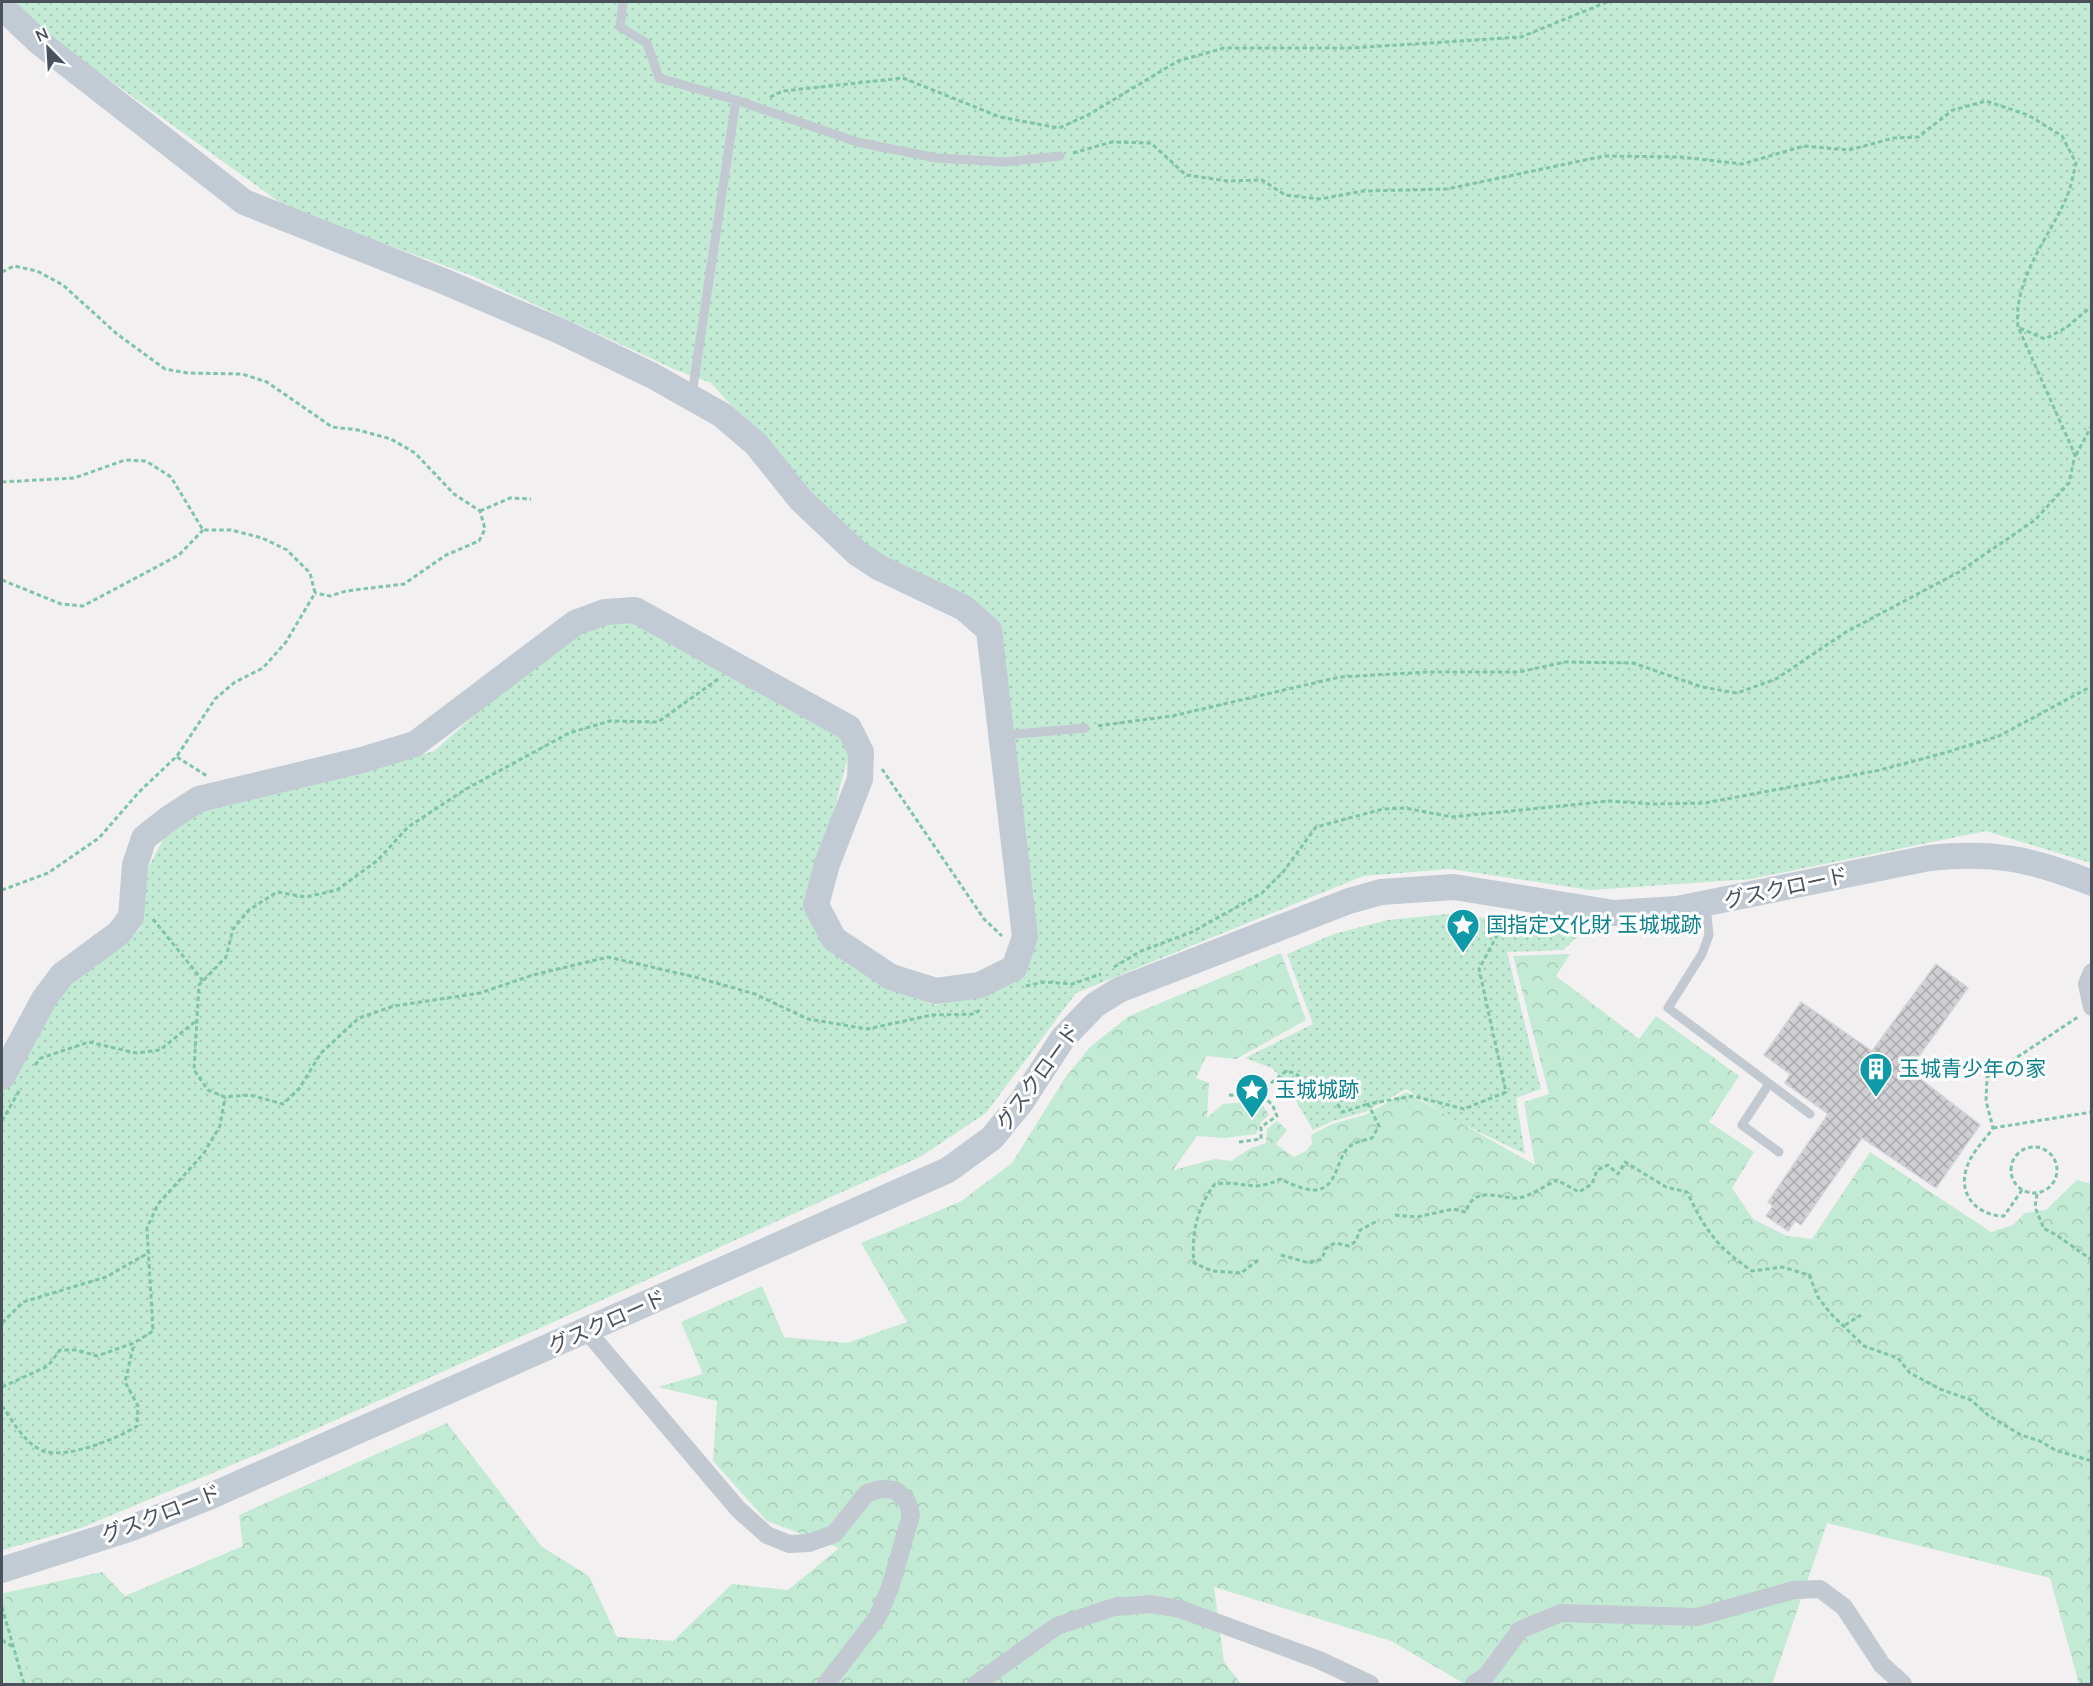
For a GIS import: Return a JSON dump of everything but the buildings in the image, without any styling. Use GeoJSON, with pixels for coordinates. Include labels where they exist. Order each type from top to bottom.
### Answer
{"type":"FeatureCollection","features":[{"type":"Feature","properties":{"kind":"street"},"geometry":{"type":"LineString","coordinates":[[2,7],[39,42],[244,202],[443,281],[560,331],[722,415],[756,444],[801,500],[857,553],[880,568],[964,608],[989,630],[1025,937],[1013,962],[980,985],[936,991],[891,976],[834,939],[816,905],[827,864],[860,778],[861,752],[849,728],[635,610],[605,612],[575,623],[416,744],[362,760],[199,799],[144,838],[135,865],[131,917],[119,933],[62,975],[44,999],[11,1082]]}},
{"type":"Feature","properties":{"kind":"street","name":"グスクロード"},"geometry":{"type":"LineString","coordinates":[[2,1570],[129,1529],[204,1499],[948,1170],[992,1138],[1022,1101],[1063,1038],[1095,1005],[1119,990],[1321,910],[1382,892],[1454,886],[1509,893],[1614,912],[1706,905],[1929,858],[1964,854],[2028,860],[2091,883]]}},
{"type":"Feature","properties":{"kind":"street"},"geometry":{"type":"LineString","coordinates":[[2087,1011],[2087,984],[2091,972]]}},
{"type":"Feature","properties":{"kind":"street"},"geometry":{"type":"LineString","coordinates":[[587,1331],[738,1509],[767,1535],[789,1544],[809,1544],[834,1534],[867,1493],[881,1489],[894,1490],[907,1501],[911,1515],[890,1588],[877,1618],[826,1684]]}},
{"type":"Feature","properties":{"kind":"street"},"geometry":{"type":"LineString","coordinates":[[1474,1684],[1486,1676],[1520,1630],[1561,1613],[1698,1617],[1794,1590],[1820,1589],[1844,1607],[1882,1665],[1903,1684]]}},
{"type":"Feature","properties":{"kind":"street"},"geometry":{"type":"LineString","coordinates":[[976,1684],[1057,1626],[1114,1608],[1151,1604],[1180,1609],[1319,1660],[1370,1684]]}},
{"type":"Feature","properties":{"kind":"lane"},"geometry":{"type":"LineString","coordinates":[[622,2],[620,27],[647,43],[659,78],[736,100],[857,142],[937,158],[1005,162],[1060,156]]}},
{"type":"Feature","properties":{"kind":"lane"},"geometry":{"type":"LineString","coordinates":[[692,398],[736,100]]}},
{"type":"Feature","properties":{"kind":"lane"},"geometry":{"type":"LineString","coordinates":[[1002,735],[1085,728]]}},
{"type":"Feature","properties":{"kind":"lane"},"geometry":{"type":"LineString","coordinates":[[1706,905],[1709,935],[1706,945],[1668,1008],[1810,1114]]}},
{"type":"Feature","properties":{"kind":"lane"},"geometry":{"type":"LineString","coordinates":[[1769,1084],[1742,1125],[1779,1152]]}},
{"type":"Feature","properties":{"kind":"path"},"geometry":{"type":"LineString","coordinates":[[751,105],[783,91],[903,78],[1000,117],[1059,128],[1106,105],[1178,61],[1224,48],[1352,48],[1521,37],[1607,2]]}},
{"type":"Feature","properties":{"kind":"path"},"geometry":{"type":"LineString","coordinates":[[1060,156],[1112,142],[1151,143],[1186,175],[1227,181],[1262,180],[1285,195],[1320,199],[1363,192],[1447,189],[1604,156],[1681,158],[1742,164],[1804,146],[1849,150],[1894,138],[1918,137],[1953,110],[1986,101],[2028,115],[2062,136],[2076,163],[2067,196],[2024,282],[2016,308],[2018,327],[2075,455],[2069,483],[2035,520],[1959,572],[1846,632],[1776,679],[1737,693],[1702,687],[1633,663],[1565,662],[1519,672],[1428,672],[1340,677],[1172,716],[1085,728]]}},
{"type":"Feature","properties":{"kind":"path"},"geometry":{"type":"LineString","coordinates":[[2,272],[14,266],[37,272],[63,285],[117,334],[165,369],[188,373],[242,374],[267,382],[332,427],[358,430],[390,439],[415,453],[454,494],[480,512],[485,529],[480,541],[446,555],[404,584],[346,591],[330,596],[315,594]]}},
{"type":"Feature","properties":{"kind":"path"},"geometry":{"type":"LineString","coordinates":[[2018,327],[2045,339],[2067,327],[2091,306]]}},
{"type":"Feature","properties":{"kind":"path"},"geometry":{"type":"LineString","coordinates":[[2074,460],[2081,441],[2091,425]]}},
{"type":"Feature","properties":{"kind":"path"},"geometry":{"type":"LineString","coordinates":[[2,482],[74,478],[124,460],[146,461],[171,477],[203,530]]}},
{"type":"Feature","properties":{"kind":"path"},"geometry":{"type":"LineString","coordinates":[[480,512],[510,498],[531,499]]}},
{"type":"Feature","properties":{"kind":"path"},"geometry":{"type":"LineString","coordinates":[[2,580],[61,604],[83,606],[179,555],[203,530],[231,530],[262,538],[287,550],[310,573],[315,594],[286,642],[263,668],[235,682],[215,699],[177,756],[139,792],[99,838],[48,873],[2,890]]}},
{"type":"Feature","properties":{"kind":"path"},"geometry":{"type":"LineString","coordinates":[[737,666],[658,722],[610,721],[569,733],[466,789],[408,827],[378,860],[337,890],[306,897],[277,891],[249,910],[233,929],[226,957],[199,985],[195,1070],[208,1090],[225,1097],[250,1095],[283,1104],[299,1089],[321,1053],[359,1018],[394,1006],[480,993],[533,975],[608,957],[695,977],[755,994],[807,1019],[867,1029],[932,1015],[975,1014],[990,1000]]}},
{"type":"Feature","properties":{"kind":"path"},"geometry":{"type":"LineString","coordinates":[[861,752],[871,753],[1013,962],[1018,988],[1044,982],[1072,984],[1106,972],[1141,951],[1191,932],[1262,893],[1282,872],[1316,826],[1383,809],[1405,808],[1452,817],[1609,801],[1653,804],[1715,801],[1880,770],[1944,753],[1999,736],[2091,686]]}},
{"type":"Feature","properties":{"kind":"path"},"geometry":{"type":"LineString","coordinates":[[1229,1095],[1247,1096],[1260,1092],[1286,1071],[1295,1073],[1316,1092],[1334,1099],[1343,1112],[1368,1104],[1413,1096],[1464,1108],[1506,1092],[1479,969],[1508,914],[1509,893]]}},
{"type":"Feature","properties":{"kind":"path"},"geometry":{"type":"LineString","coordinates":[[133,894],[203,981]]}},
{"type":"Feature","properties":{"kind":"path"},"geometry":{"type":"LineString","coordinates":[[1993,1128],[1986,1101],[1987,1077],[2062,1025],[2087,1011]]}},
{"type":"Feature","properties":{"kind":"path"},"geometry":{"type":"LineString","coordinates":[[29,1071],[40,1058],[89,1042],[136,1053],[160,1050],[197,1020]]}},
{"type":"Feature","properties":{"kind":"path"},"geometry":{"type":"LineString","coordinates":[[2,1121],[11,1082]]}},
{"type":"Feature","properties":{"kind":"path"},"geometry":{"type":"LineString","coordinates":[[1239,1142],[1261,1139],[1261,1127],[1277,1116],[1273,1106],[1260,1092]]}},
{"type":"Feature","properties":{"kind":"path"},"geometry":{"type":"LineString","coordinates":[[2,1387],[48,1366],[60,1350],[77,1350],[97,1356],[135,1343],[153,1331],[147,1228],[158,1204],[204,1153],[220,1126],[225,1097]]}},
{"type":"Feature","properties":{"kind":"path"},"geometry":{"type":"LineString","coordinates":[[1258,1260],[1241,1274],[1212,1270],[1194,1263],[1192,1243],[1206,1195],[1215,1184],[1230,1182],[1253,1188],[1266,1186],[1280,1179],[1315,1190],[1327,1185],[1336,1173],[1341,1156],[1353,1144],[1372,1138],[1379,1126],[1368,1104]]}},
{"type":"Feature","properties":{"kind":"path"},"geometry":{"type":"LineString","coordinates":[[2022,1190],[2004,1216],[1990,1216],[1974,1208],[1963,1184],[1967,1166],[1993,1128],[2091,1112]]}},
{"type":"Feature","properties":{"kind":"path"},"geometry":{"type":"LineString","coordinates":[[2028,1148],[2043,1149],[2054,1158],[2057,1173],[2051,1187],[2037,1193],[2022,1190],[2011,1171],[2016,1157],[2028,1148]]}},
{"type":"Feature","properties":{"kind":"path"},"geometry":{"type":"LineString","coordinates":[[1395,1215],[1417,1217],[1454,1209],[1466,1212],[1468,1204],[1479,1196],[1501,1194],[1519,1198],[1557,1180],[1579,1192],[1592,1184],[1597,1170],[1608,1165],[1618,1174],[1625,1162],[1666,1187],[1687,1192],[1701,1222],[1725,1252],[1752,1271],[1782,1268],[1809,1275],[1818,1297],[1830,1313],[1845,1325],[1864,1346],[1898,1358],[1910,1373],[1971,1400],[1988,1415],[2021,1435],[2040,1441],[2055,1450],[2091,1461]]}},
{"type":"Feature","properties":{"kind":"path"},"geometry":{"type":"LineString","coordinates":[[2037,1193],[2035,1207],[2044,1228],[2049,1229],[2059,1240],[2091,1260]]}},
{"type":"Feature","properties":{"kind":"path"},"geometry":{"type":"LineString","coordinates":[[1281,1255],[1309,1263],[1322,1259],[1326,1248],[1335,1243],[1349,1246],[1356,1240],[1360,1230],[1379,1220]]}},
{"type":"Feature","properties":{"kind":"path"},"geometry":{"type":"LineString","coordinates":[[2,1323],[23,1302],[106,1276],[150,1252]]}},
{"type":"Feature","properties":{"kind":"path"},"geometry":{"type":"LineString","coordinates":[[1845,1325],[1862,1315]]}},
{"type":"Feature","properties":{"kind":"path"},"geometry":{"type":"LineString","coordinates":[[2,1406],[23,1435],[43,1451],[68,1451],[117,1438],[137,1426],[138,1406],[125,1382],[135,1343]]}},
{"type":"Feature","properties":{"kind":"path"},"geometry":{"type":"LineString","coordinates":[[2,1607],[24,1684]]}},
{"type":"Feature","properties":{"kind":"path"},"geometry":{"type":"LineString","coordinates":[[2,1640],[15,1648]]}},
{"type":"Feature","properties":{"kind":"green space"},"geometry":{"type":"Polygon","coordinates":[[[9,2],[2091,2],[2091,863],[1986,831],[1751,879],[1591,890],[1450,869],[1363,876],[1076,993],[986,1113],[920,1157],[289,1441],[81,1528],[2,1550],[2,1091],[61,984],[140,929],[147,870],[168,830],[215,805],[349,776],[434,751],[542,656],[609,619],[649,627],[832,723],[849,753],[829,829],[807,890],[889,989],[935,1005],[983,996],[1034,932],[1002,633],[983,609],[851,537],[711,383],[676,370],[473,276],[289,209],[94,69],[9,2]]]}},
{"type":"Feature","properties":{"kind":"green space"},"geometry":{"type":"Polygon","coordinates":[[[1457,913],[1579,935],[1563,950],[1507,952],[1541,1089],[1516,1098],[1525,1154],[1454,1120],[1406,1089],[1365,1112],[1333,1121],[1313,1130],[1285,1082],[1272,1068],[1245,1058],[1313,1024],[1287,954],[1334,934],[1388,920],[1457,913]]]}},
{"type":"Feature","properties":{"kind":"green space"},"geometry":{"type":"Polygon","coordinates":[[[1281,953],[1306,1020],[1236,1059],[1206,1056],[1196,1078],[1209,1083],[1207,1118],[1223,1104],[1260,1101],[1269,1115],[1261,1122],[1256,1134],[1225,1138],[1197,1136],[1173,1170],[1215,1159],[1231,1161],[1251,1148],[1266,1143],[1267,1129],[1277,1121],[1287,1130],[1276,1144],[1294,1157],[1306,1151],[1312,1144],[1311,1135],[1332,1124],[1365,1115],[1406,1092],[1535,1165],[1524,1102],[1549,1094],[1513,956],[1570,954],[1556,976],[1639,1039],[1656,1016],[1739,1076],[1709,1122],[1754,1152],[1732,1188],[1753,1219],[1787,1236],[1812,1239],[1870,1152],[1991,1232],[2013,1225],[2025,1213],[2046,1210],[2077,1180],[2091,1184],[2091,1684],[2079,1684],[2050,1578],[1827,1523],[1772,1684],[1465,1684],[1391,1641],[1214,1587],[1224,1662],[1241,1684],[29,1684],[23,1651],[4,1593],[102,1572],[125,1596],[243,1546],[239,1515],[447,1423],[542,1547],[589,1576],[617,1637],[673,1641],[732,1584],[788,1590],[839,1548],[767,1521],[713,1461],[717,1401],[658,1387],[703,1374],[681,1322],[762,1286],[784,1337],[847,1343],[907,1322],[861,1243],[960,1202],[1012,1163],[1065,1078],[1090,1047],[1129,1016],[1281,953]]]}},
{"type":"Feature","properties":{"kind":"green space"},"geometry":{"type":"Polygon","coordinates":[[[4,1593],[23,1651],[29,1684],[2,1684],[2,1594],[4,1593]]]}},
{"type":"Feature","properties":{"kind":"place","name":"国指定文化財 玉城城跡"},"geometry":{"type":"Point","coordinates":[1463,954]}},
{"type":"Feature","properties":{"kind":"place","name":"玉城青少年の家"},"geometry":{"type":"Point","coordinates":[1876,1098]}},
{"type":"Feature","properties":{"kind":"place","name":"玉城城跡"},"geometry":{"type":"Point","coordinates":[1252,1119]}}]}
